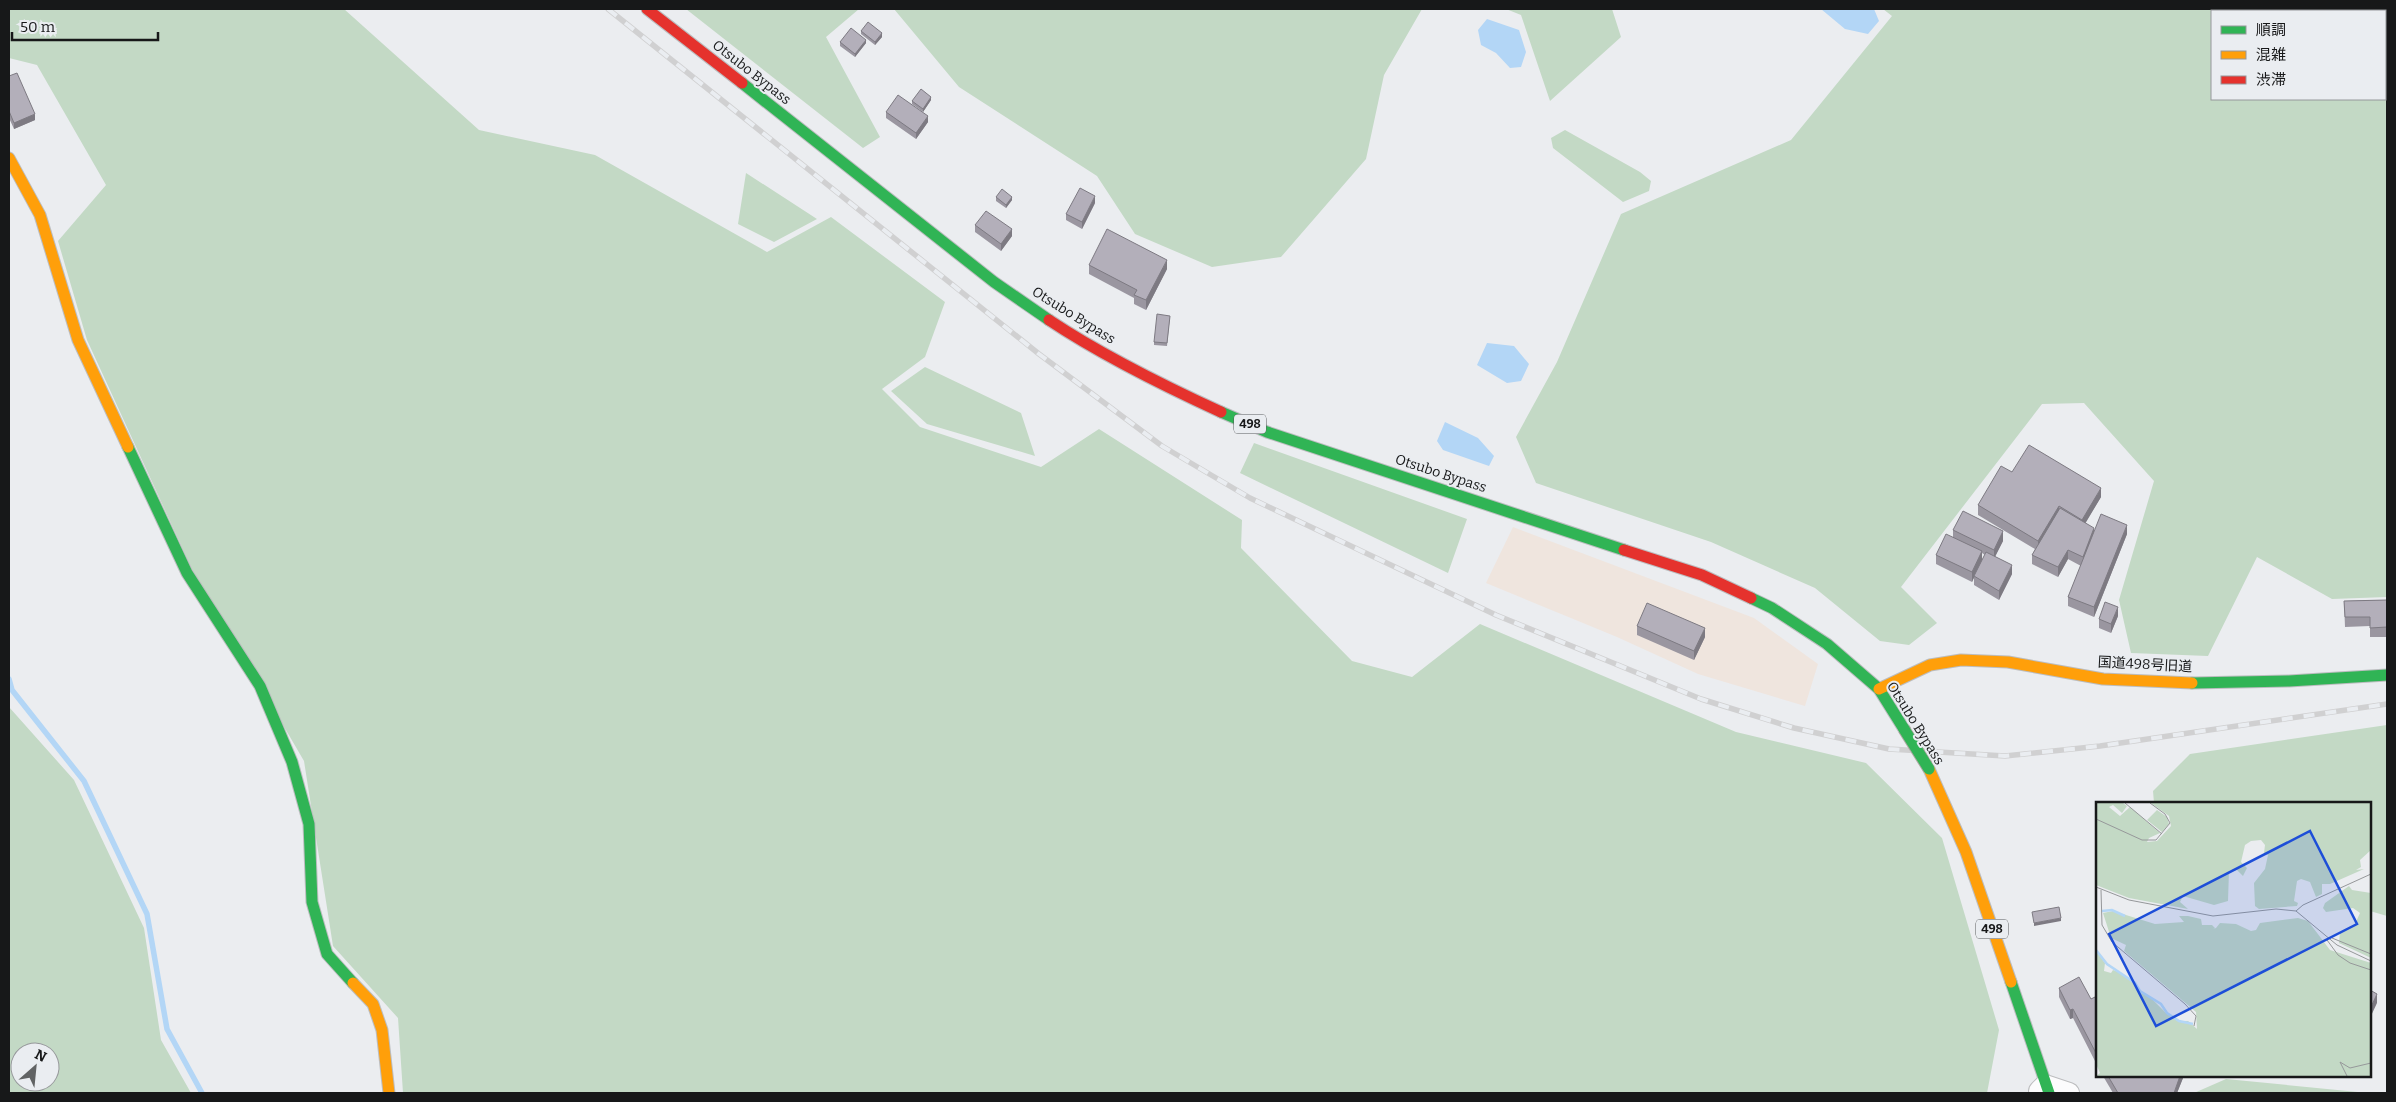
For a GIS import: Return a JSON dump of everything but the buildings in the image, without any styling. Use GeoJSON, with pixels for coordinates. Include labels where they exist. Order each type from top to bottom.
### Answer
{"type":"FeatureCollection","features":[{"type":"Feature","properties":{"kind":"main road","name":"Otsubo Bypass"},"geometry":{"type":"LineString","coordinates":[[647,9],[994,282],[1078,338],[1168,388],[1267,432],[1702,575],[1772,608],[1826,644],[1879,689],[1928,769],[1966,852],[2043,1091]]}},
{"type":"Feature","properties":{"kind":"main road"},"geometry":{"type":"LineString","coordinates":[[9,158],[40,215],[60,273],[78,340],[188,573],[260,686],[292,762],[309,824],[312,902],[324,946],[327,954],[373,1004],[382,1030],[389,1093]]}},
{"type":"Feature","properties":{"kind":"main road","name":"国道498号旧道"},"geometry":{"type":"LineString","coordinates":[[1879,689],[1937,663],[1977,658],[2123,681],[2198,682],[2346,679],[2387,675]]}},
{"type":"Feature","properties":{"kind":"street"},"geometry":{"type":"LineString","coordinates":[[2043,1091],[2069,1093]]}},
{"type":"Feature","properties":{"kind":"shaded area"},"geometry":{"type":"Polygon","coordinates":[[[1513,527],[1754,618],[1818,664],[1805,706],[1698,674],[1617,637],[1486,583],[1513,527]]]}},
{"type":"Feature","properties":{"kind":"green space"},"geometry":{"type":"Polygon","coordinates":[[[9,9],[344,9],[479,130],[595,155],[767,252],[831,217],[945,302],[925,357],[882,389],[920,427],[1041,467],[1099,429],[1242,520],[1241,548],[1352,661],[1412,677],[1480,624],[1736,732],[1866,763],[1942,838],[1999,1030],[1987,1093],[403,1093],[398,1018],[333,946],[304,761],[192,569],[87,340],[58,241],[106,185],[37,65],[9,58],[9,9]]]}},
{"type":"Feature","properties":{"kind":"green space"},"geometry":{"type":"Polygon","coordinates":[[[686,9],[859,9],[826,37],[880,137],[863,148],[686,9]]]}},
{"type":"Feature","properties":{"kind":"green space"},"geometry":{"type":"Polygon","coordinates":[[[894,9],[1422,9],[1384,75],[1366,159],[1281,257],[1212,267],[1135,234],[1097,176],[959,87],[894,9]]]}},
{"type":"Feature","properties":{"kind":"green space"},"geometry":{"type":"Polygon","coordinates":[[[1506,9],[1612,9],[1621,37],[1550,101],[1521,15],[1506,9]]]}},
{"type":"Feature","properties":{"kind":"green space"},"geometry":{"type":"Polygon","coordinates":[[[1883,9],[2387,9],[2387,597],[2332,599],[2257,557],[2208,656],[2131,653],[2119,600],[2154,481],[2084,403],[2042,404],[1901,587],[1937,623],[1909,645],[1880,641],[1815,588],[1711,542],[1536,483],[1516,437],[1557,362],[1621,214],[1791,140],[1892,16],[1883,9]]]}},
{"type":"Feature","properties":{"kind":"green space"},"geometry":{"type":"Polygon","coordinates":[[[1565,130],[1640,172],[1651,181],[1649,191],[1623,202],[1553,148],[1551,138],[1565,130]]]}},
{"type":"Feature","properties":{"kind":"green space"},"geometry":{"type":"Polygon","coordinates":[[[746,173],[817,219],[774,242],[738,224],[746,173]]]}},
{"type":"Feature","properties":{"kind":"green space"},"geometry":{"type":"Polygon","coordinates":[[[925,367],[1021,413],[1035,456],[927,424],[891,391],[925,367]]]}},
{"type":"Feature","properties":{"kind":"green space"},"geometry":{"type":"Polygon","coordinates":[[[1254,443],[1467,519],[1448,573],[1240,473],[1254,443]]]}},
{"type":"Feature","properties":{"kind":"green space"},"geometry":{"type":"Polygon","coordinates":[[[9,707],[74,780],[144,928],[161,1040],[191,1093],[9,1093],[9,707]]]}},
{"type":"Feature","properties":{"kind":"green space"},"geometry":{"type":"Polygon","coordinates":[[[2387,725],[2387,916],[2371,911],[2371,802],[2154,802],[2153,791],[2190,754],[2387,725]]]}},
{"type":"Feature","properties":{"kind":"green space"},"geometry":{"type":"Polygon","coordinates":[[[2226,1079],[2368,1093],[2194,1093],[2226,1079]]]}},
{"type":"Feature","properties":{"kind":"water"},"geometry":{"type":"Polygon","coordinates":[[[1821,9],[1874,9],[1879,21],[1868,34],[1845,29],[1821,9]]]}},
{"type":"Feature","properties":{"kind":"water"},"geometry":{"type":"Polygon","coordinates":[[[1487,19],[1519,30],[1526,52],[1521,67],[1510,68],[1496,53],[1481,45],[1478,30],[1487,19]]]}},
{"type":"Feature","properties":{"kind":"water"},"geometry":{"type":"Polygon","coordinates":[[[1487,343],[1514,346],[1529,364],[1521,381],[1507,383],[1477,365],[1487,343]]]}},
{"type":"Feature","properties":{"kind":"water"},"geometry":{"type":"Polygon","coordinates":[[[1445,422],[1478,438],[1494,456],[1489,466],[1443,450],[1437,441],[1445,422]]]}},
{"type":"Feature","properties":{"kind":"waterway"},"geometry":{"type":"LineString","coordinates":[[9,679],[12,690],[84,781],[147,914],[167,1029],[202,1093]]}},
{"type":"Feature","properties":{"kind":"railway"},"geometry":{"type":"LineString","coordinates":[[608,9],[1039,354],[1162,446],[1250,498],[1496,615],[1701,699],[1794,728],[1889,749],[2005,756],[2100,746],[2387,704]]}},
{"type":"Feature","properties":{"kind":"traffic: fast"},"geometry":{"type":"LineString","coordinates":[[742,83],[994,282],[1049,320]]}},
{"type":"Feature","properties":{"kind":"traffic: fast"},"geometry":{"type":"LineString","coordinates":[[1221,412],[1267,432],[1624,550]]}},
{"type":"Feature","properties":{"kind":"traffic: fast"},"geometry":{"type":"LineString","coordinates":[[128,447],[187,573],[260,686],[292,762],[309,824],[312,902],[327,954],[353,983]]}},
{"type":"Feature","properties":{"kind":"traffic: fast"},"geometry":{"type":"LineString","coordinates":[[1751,598],[1772,608],[1827,644],[1879,689],[1904,729]]}},
{"type":"Feature","properties":{"kind":"traffic: fast"},"geometry":{"type":"LineString","coordinates":[[2192,683],[2289,681],[2387,675]]}},
{"type":"Feature","properties":{"kind":"traffic: fast"},"geometry":{"type":"LineString","coordinates":[[1904,729],[1929,769]]}},
{"type":"Feature","properties":{"kind":"traffic: fast"},"geometry":{"type":"LineString","coordinates":[[2011,982],[2049,1093]]}},
{"type":"Feature","properties":{"kind":"traffic: slow"},"geometry":{"type":"LineString","coordinates":[[9,158],[40,215],[78,340],[128,447]]}},
{"type":"Feature","properties":{"kind":"traffic: slow"},"geometry":{"type":"LineString","coordinates":[[1879,689],[1930,665],[1961,660],[2008,662],[2103,679],[2192,683]]}},
{"type":"Feature","properties":{"kind":"traffic: slow"},"geometry":{"type":"LineString","coordinates":[[1929,769],[1966,852],[2011,982]]}},
{"type":"Feature","properties":{"kind":"traffic: slow"},"geometry":{"type":"LineString","coordinates":[[353,983],[373,1004],[382,1030],[389,1093]]}},
{"type":"Feature","properties":{"kind":"traffic: jam"},"geometry":{"type":"LineString","coordinates":[[647,9],[742,83]]}},
{"type":"Feature","properties":{"kind":"traffic: jam"},"geometry":{"type":"LineString","coordinates":[[1049,320],[1090,346],[1221,412]]}},
{"type":"Feature","properties":{"kind":"traffic: jam"},"geometry":{"type":"LineString","coordinates":[[1624,550],[1702,575],[1751,598]]}}]}
